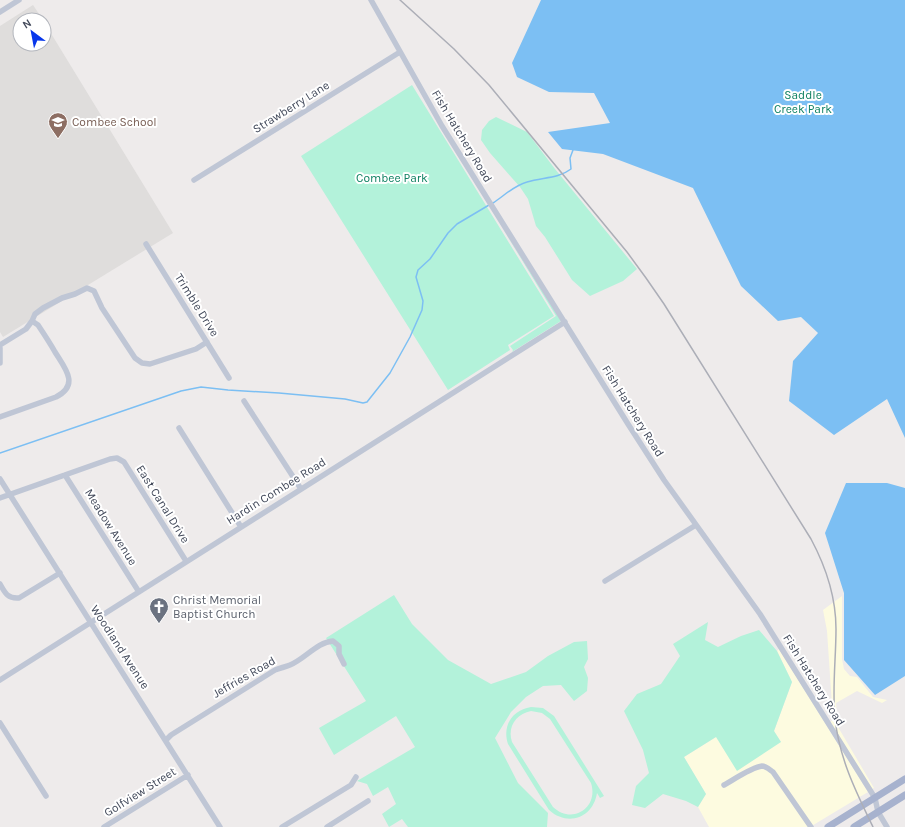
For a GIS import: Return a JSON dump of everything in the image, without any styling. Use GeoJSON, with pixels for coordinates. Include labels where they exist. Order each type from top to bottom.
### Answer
{"type":"FeatureCollection","features":[{"type":"Feature","properties":{"kind":"main road"},"geometry":{"type":"LineString","coordinates":[[828,827],[905,779]]}},
{"type":"Feature","properties":{"kind":"main road"},"geometry":{"type":"LineString","coordinates":[[854,827],[905,795]]}},
{"type":"Feature","properties":{"kind":"street"},"geometry":{"type":"LineString","coordinates":[[0,12],[19,0]]}},
{"type":"Feature","properties":{"kind":"street","name":"Fish Hatchery Road"},"geometry":{"type":"LineString","coordinates":[[371,0],[442,126],[491,205],[664,480],[760,614],[874,798],[878,812],[886,827]]}},
{"type":"Feature","properties":{"kind":"street","name":"Strawberry Lane"},"geometry":{"type":"LineString","coordinates":[[194,180],[400,52]]}},
{"type":"Feature","properties":{"kind":"street","name":"Trimble Drive"},"geometry":{"type":"LineString","coordinates":[[146,244],[229,378]]}},
{"type":"Feature","properties":{"kind":"street"},"geometry":{"type":"LineString","coordinates":[[0,364],[0,346],[26,328],[32,321],[35,314],[47,305],[87,288],[94,291],[102,308],[135,358],[142,363],[150,364],[196,349],[207,342]]}},
{"type":"Feature","properties":{"kind":"street"},"geometry":{"type":"LineString","coordinates":[[0,417],[56,397],[65,392],[67,388],[69,379],[67,370],[38,325],[32,321]]}},
{"type":"Feature","properties":{"kind":"street","name":"Hardin Combee Road"},"geometry":{"type":"LineString","coordinates":[[0,680],[565,322]]}},
{"type":"Feature","properties":{"kind":"street"},"geometry":{"type":"LineString","coordinates":[[244,401],[301,489]]}},
{"type":"Feature","properties":{"kind":"street"},"geometry":{"type":"LineString","coordinates":[[179,428],[241,527]]}},
{"type":"Feature","properties":{"kind":"street","name":"East Canal Drive"},"geometry":{"type":"LineString","coordinates":[[66,475],[110,459],[120,459],[124,462],[186,561]]}},
{"type":"Feature","properties":{"kind":"street"},"geometry":{"type":"LineString","coordinates":[[0,498],[66,475]]}},
{"type":"Feature","properties":{"kind":"street","name":"Meadow Avenue"},"geometry":{"type":"LineString","coordinates":[[66,475],[139,592]]}},
{"type":"Feature","properties":{"kind":"street","name":"Woodland Avenue"},"geometry":{"type":"LineString","coordinates":[[0,479],[220,827]]}},
{"type":"Feature","properties":{"kind":"street"},"geometry":{"type":"LineString","coordinates":[[605,581],[696,525]]}},
{"type":"Feature","properties":{"kind":"street"},"geometry":{"type":"LineString","coordinates":[[0,584],[8,597],[15,599],[60,573]]}},
{"type":"Feature","properties":{"kind":"street","name":"Jeffries Road"},"geometry":{"type":"LineString","coordinates":[[166,740],[171,735],[275,670],[291,665],[329,642],[333,641],[339,646],[339,654],[344,664]]}},
{"type":"Feature","properties":{"kind":"street"},"geometry":{"type":"LineString","coordinates":[[0,723],[46,796]]}},
{"type":"Feature","properties":{"kind":"street"},"geometry":{"type":"LineString","coordinates":[[724,785],[754,768],[761,766],[766,767],[773,772],[811,827]]}},
{"type":"Feature","properties":{"kind":"street","name":"Golfview Street"},"geometry":{"type":"LineString","coordinates":[[104,827],[188,775]]}},
{"type":"Feature","properties":{"kind":"street"},"geometry":{"type":"LineString","coordinates":[[282,827],[351,785],[356,777]]}},
{"type":"Feature","properties":{"kind":"street"},"geometry":{"type":"LineString","coordinates":[[327,827],[368,801]]}},
{"type":"Feature","properties":{"kind":"shaded area","name":"Combee School"},"geometry":{"type":"Polygon","coordinates":[[[33,5],[38,12],[22,12],[33,5]]]}},
{"type":"Feature","properties":{"kind":"shaded area","name":"Combee School"},"geometry":{"type":"Polygon","coordinates":[[[12,18],[12,52],[52,52],[52,35],[173,233],[3,337],[0,332],[0,26],[12,18]]]}},
{"type":"Feature","properties":{"kind":"shaded area"},"geometry":{"type":"Polygon","coordinates":[[[842,596],[842,659],[844,669],[850,676],[857,677],[873,697],[887,700],[882,703],[857,691],[836,703],[838,727],[874,788],[872,789],[830,722],[833,720],[827,631],[823,610],[842,596]]]}},
{"type":"Feature","properties":{"kind":"shaded area"},"geometry":{"type":"Polygon","coordinates":[[[779,649],[868,792],[810,827],[709,827],[698,807],[706,794],[684,757],[716,737],[781,742],[774,731],[792,682],[777,651],[779,649]]]}},
{"type":"Feature","properties":{"kind":"green space","name":"Combee Park"},"geometry":{"type":"Polygon","coordinates":[[[412,85],[554,316],[508,345],[510,350],[448,390],[301,156],[412,85]]]}},
{"type":"Feature","properties":{"kind":"green space"},"geometry":{"type":"Polygon","coordinates":[[[496,117],[527,132],[555,169],[637,269],[623,281],[590,296],[572,280],[545,237],[536,226],[528,199],[520,187],[490,153],[481,140],[482,130],[489,121],[496,117]]]}},
{"type":"Feature","properties":{"kind":"green space"},"geometry":{"type":"Polygon","coordinates":[[[500,224],[561,321],[452,390],[512,352],[513,350],[510,346],[556,316],[500,224]]]}},
{"type":"Feature","properties":{"kind":"green space"},"geometry":{"type":"Polygon","coordinates":[[[394,595],[412,624],[448,660],[491,684],[526,672],[548,656],[574,642],[587,641],[588,659],[584,667],[588,678],[587,691],[574,701],[561,685],[543,686],[526,697],[511,712],[495,738],[518,783],[548,813],[547,827],[408,827],[402,819],[389,827],[382,814],[396,804],[388,787],[373,796],[367,784],[357,781],[415,747],[396,716],[334,755],[319,728],[366,701],[326,638],[394,595]]]}},
{"type":"Feature","properties":{"kind":"green space"},"geometry":{"type":"Polygon","coordinates":[[[708,622],[705,640],[718,647],[741,636],[759,630],[777,651],[792,682],[774,731],[781,742],[737,771],[716,737],[684,757],[706,794],[698,807],[686,801],[663,794],[645,808],[632,805],[636,786],[649,773],[643,750],[624,711],[637,694],[661,684],[680,656],[673,644],[708,622]]]}},
{"type":"Feature","properties":{"kind":"green space"},"geometry":{"type":"Polygon","coordinates":[[[531,707],[543,708],[554,716],[604,796],[600,798],[597,793],[595,802],[585,814],[571,819],[556,815],[549,810],[508,744],[506,731],[510,720],[514,715],[531,707]],[[531,711],[517,718],[512,726],[512,742],[553,807],[560,812],[575,814],[588,806],[591,800],[591,783],[550,719],[542,713],[531,711]]]}},
{"type":"Feature","properties":{"kind":"water","name":"Saddle Creek Park"},"geometry":{"type":"Polygon","coordinates":[[[541,0],[905,0],[905,438],[887,399],[834,435],[789,401],[793,361],[818,333],[801,317],[778,321],[741,286],[693,188],[603,154],[562,149],[548,132],[610,123],[594,93],[549,92],[517,77],[512,63],[541,0]]]}},
{"type":"Feature","properties":{"kind":"water"},"geometry":{"type":"Polygon","coordinates":[[[846,483],[887,483],[905,488],[905,676],[875,695],[844,660],[844,593],[825,533],[846,483]]]}},
{"type":"Feature","properties":{"kind":"waterway"},"geometry":{"type":"LineString","coordinates":[[493,203],[522,184],[533,180],[561,175],[571,169],[570,158],[573,150]]}},
{"type":"Feature","properties":{"kind":"waterway"},"geometry":{"type":"LineString","coordinates":[[0,453],[181,391],[201,387],[345,399],[363,403],[367,402],[390,373],[410,337],[422,310],[423,301],[416,277],[418,270],[430,259],[448,233],[457,224],[489,205]]}},
{"type":"Feature","properties":{"kind":"railway"},"geometry":{"type":"LineString","coordinates":[[400,0],[454,49],[489,85],[627,252],[664,304],[811,539],[826,572],[836,617],[834,696],[835,718],[840,747],[860,801],[873,827]]}},
{"type":"Feature","properties":{"kind":"place","name":"Combee School"},"geometry":{"type":"Point","coordinates":[58,139]}},
{"type":"Feature","properties":{"kind":"place","name":"Christ Memorial Baptist Church"},"geometry":{"type":"Point","coordinates":[159,624]}}]}
